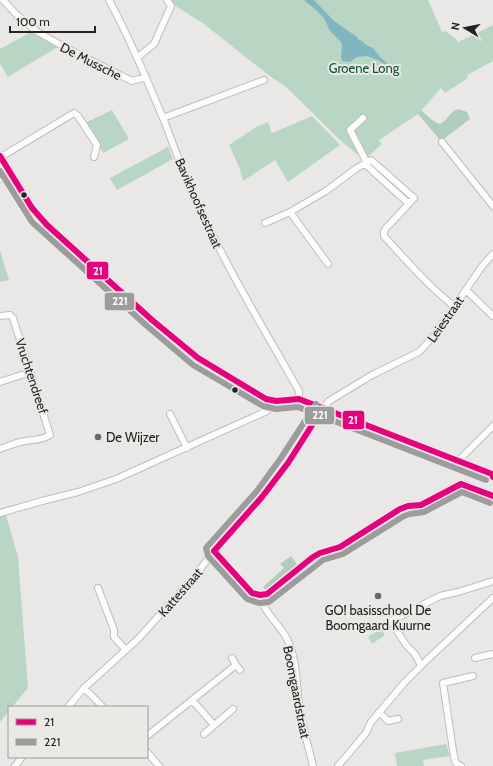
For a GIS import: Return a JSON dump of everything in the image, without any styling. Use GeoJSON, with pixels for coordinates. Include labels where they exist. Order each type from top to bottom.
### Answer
{"type":"FeatureCollection","features":[{"type":"Feature","properties":{"kind":"street","name":"De Mussche"},"geometry":{"type":"LineString","coordinates":[[3,0],[31,27],[68,49],[132,81],[146,78]]}},
{"type":"Feature","properties":{"kind":"street","name":"Bavikhoofsestraat"},"geometry":{"type":"LineString","coordinates":[[109,0],[138,57],[193,194],[208,226],[220,251],[299,391],[299,399]]}},
{"type":"Feature","properties":{"kind":"street"},"geometry":{"type":"LineString","coordinates":[[138,57],[154,44],[159,35],[171,6],[167,0]]}},
{"type":"Feature","properties":{"kind":"street"},"geometry":{"type":"LineString","coordinates":[[163,118],[264,80]]}},
{"type":"Feature","properties":{"kind":"street"},"geometry":{"type":"LineString","coordinates":[[94,157],[97,145],[78,116],[74,113],[1,156],[9,172],[38,216],[152,320],[198,358],[266,399],[276,401],[299,399],[459,460],[492,474],[493,477]]}},
{"type":"Feature","properties":{"kind":"street"},"geometry":{"type":"LineString","coordinates":[[363,118],[350,130],[366,160],[365,164],[408,203],[406,208],[386,228],[384,236],[418,273],[445,300],[454,306]]}},
{"type":"Feature","properties":{"kind":"street"},"geometry":{"type":"LineString","coordinates":[[442,142],[493,206]]}},
{"type":"Feature","properties":{"kind":"street"},"geometry":{"type":"LineString","coordinates":[[265,223],[290,212],[326,191],[357,168],[365,164]]}},
{"type":"Feature","properties":{"kind":"street"},"geometry":{"type":"LineString","coordinates":[[0,179],[9,172]]}},
{"type":"Feature","properties":{"kind":"street"},"geometry":{"type":"LineString","coordinates":[[290,212],[328,264]]}},
{"type":"Feature","properties":{"kind":"street","name":"Leiestraat"},"geometry":{"type":"LineString","coordinates":[[323,408],[329,401],[372,375],[419,352],[434,336],[483,265],[493,254]]}},
{"type":"Feature","properties":{"kind":"street"},"geometry":{"type":"LineString","coordinates":[[466,290],[493,316]]}},
{"type":"Feature","properties":{"kind":"street","name":"Vruchtendreef"},"geometry":{"type":"LineString","coordinates":[[0,316],[10,315],[13,318],[50,435],[46,438],[24,441],[0,449]]}},
{"type":"Feature","properties":{"kind":"street"},"geometry":{"type":"LineString","coordinates":[[0,382],[31,372]]}},
{"type":"Feature","properties":{"kind":"street"},"geometry":{"type":"LineString","coordinates":[[0,513],[42,500],[78,492],[116,479],[267,411],[276,401]]}},
{"type":"Feature","properties":{"kind":"street","name":"Kattestraat"},"geometry":{"type":"LineString","coordinates":[[69,706],[84,688],[138,639],[194,577],[214,551],[262,497],[288,463],[323,408]]}},
{"type":"Feature","properties":{"kind":"street"},"geometry":{"type":"LineString","coordinates":[[170,414],[187,448]]}},
{"type":"Feature","properties":{"kind":"street"},"geometry":{"type":"LineString","coordinates":[[459,460],[493,426]]}},
{"type":"Feature","properties":{"kind":"street"},"geometry":{"type":"LineString","coordinates":[[260,595],[269,592],[316,554],[340,547],[400,509],[421,504],[458,484],[462,484],[493,496]]}},
{"type":"Feature","properties":{"kind":"street","name":"Boomgaardstraat"},"geometry":{"type":"LineString","coordinates":[[214,551],[252,593],[260,595],[262,602],[282,630],[290,647],[295,670],[300,714],[314,766]]}},
{"type":"Feature","properties":{"kind":"street"},"geometry":{"type":"LineString","coordinates":[[421,665],[415,654],[406,645],[391,621],[440,596],[458,592],[493,580]]}},
{"type":"Feature","properties":{"kind":"street"},"geometry":{"type":"LineString","coordinates":[[98,588],[114,630],[114,637],[126,650]]}},
{"type":"Feature","properties":{"kind":"street"},"geometry":{"type":"LineString","coordinates":[[338,766],[366,733],[371,722],[379,712],[421,665],[493,598]]}},
{"type":"Feature","properties":{"kind":"street"},"geometry":{"type":"LineString","coordinates":[[475,658],[493,654]]}},
{"type":"Feature","properties":{"kind":"street"},"geometry":{"type":"LineString","coordinates":[[148,735],[192,700],[238,668],[232,658]]}},
{"type":"Feature","properties":{"kind":"street"},"geometry":{"type":"LineString","coordinates":[[461,766],[456,763],[454,757],[443,683],[473,676]]}},
{"type":"Feature","properties":{"kind":"street"},"geometry":{"type":"LineString","coordinates":[[84,688],[103,706]]}},
{"type":"Feature","properties":{"kind":"street"},"geometry":{"type":"LineString","coordinates":[[192,700],[214,725]]}},
{"type":"Feature","properties":{"kind":"street"},"geometry":{"type":"LineString","coordinates":[[204,734],[233,710]]}},
{"type":"Feature","properties":{"kind":"street"},"geometry":{"type":"LineString","coordinates":[[379,712],[388,721],[398,718]]}},
{"type":"Feature","properties":{"kind":"street"},"geometry":{"type":"LineString","coordinates":[[148,753],[159,766]]}},
{"type":"Feature","properties":{"kind":"street"},"geometry":{"type":"LineString","coordinates":[[15,766],[21,758]]}},
{"type":"Feature","properties":{"kind":"green space","name":"Groene Long"},"geometry":{"type":"Polygon","coordinates":[[[170,0],[428,0],[442,32],[445,31],[458,42],[493,25],[493,61],[467,75],[468,78],[445,93],[441,88],[418,114],[379,140],[382,144],[364,160],[341,141],[285,86],[271,77],[204,24],[174,5],[170,0]]]}},
{"type":"Feature","properties":{"kind":"green space"},"geometry":{"type":"Polygon","coordinates":[[[33,31],[59,46],[8,77],[0,63],[0,49],[33,31]]]}},
{"type":"Feature","properties":{"kind":"green space"},"geometry":{"type":"Polygon","coordinates":[[[458,109],[467,112],[470,119],[441,141],[418,114],[421,110],[439,124],[442,123],[452,112],[458,109]]]}},
{"type":"Feature","properties":{"kind":"green space"},"geometry":{"type":"Polygon","coordinates":[[[112,110],[129,139],[103,153],[85,123],[112,110]]]}},
{"type":"Feature","properties":{"kind":"green space"},"geometry":{"type":"Polygon","coordinates":[[[312,116],[340,145],[288,182],[275,160],[243,181],[240,169],[229,145],[258,126],[268,122],[272,133],[312,116]]]}},
{"type":"Feature","properties":{"kind":"green space"},"geometry":{"type":"Polygon","coordinates":[[[168,147],[173,159],[117,190],[110,178],[168,147]]]}},
{"type":"Feature","properties":{"kind":"green space"},"geometry":{"type":"Polygon","coordinates":[[[0,250],[9,280],[0,282],[0,250]]]}},
{"type":"Feature","properties":{"kind":"green space"},"geometry":{"type":"Polygon","coordinates":[[[408,507],[410,511],[348,548],[346,544],[408,507]]]}},
{"type":"Feature","properties":{"kind":"green space"},"geometry":{"type":"Polygon","coordinates":[[[6,515],[18,557],[28,688],[13,706],[8,706],[8,712],[0,722],[0,516],[6,515]]]}},
{"type":"Feature","properties":{"kind":"green space"},"geometry":{"type":"Polygon","coordinates":[[[291,556],[301,570],[272,597],[263,587],[284,568],[280,564],[291,556]]]}},
{"type":"Feature","properties":{"kind":"green space"},"geometry":{"type":"Polygon","coordinates":[[[381,629],[385,635],[372,644],[368,637],[381,629]]]}},
{"type":"Feature","properties":{"kind":"green space"},"geometry":{"type":"Polygon","coordinates":[[[446,744],[450,756],[423,760],[424,766],[397,766],[395,753],[446,744]]]}},
{"type":"Feature","properties":{"kind":"water"},"geometry":{"type":"Polygon","coordinates":[[[304,0],[314,0],[334,21],[366,45],[373,48],[393,69],[392,70],[380,61],[367,56],[357,57],[350,62],[342,61],[341,42],[330,31],[324,18],[304,0]]]}},
{"type":"Feature","properties":{"kind":"transit line","name":"21"},"geometry":{"type":"LineString","coordinates":[[0,156],[32,208],[47,225],[152,320],[198,358],[266,399],[276,401],[299,399],[492,474],[493,477]]}},
{"type":"Feature","properties":{"kind":"transit line","name":"221"},"geometry":{"type":"LineString","coordinates":[[0,171],[32,222],[147,326],[193,365],[263,406],[276,409],[298,407],[486,480]]}},
{"type":"Feature","properties":{"kind":"transit line","name":"221"},"geometry":{"type":"LineString","coordinates":[[316,404],[281,458],[256,492],[206,548],[208,556],[247,599],[259,603],[269,602],[323,560],[343,554],[404,516],[424,512],[462,492],[490,503]]}},
{"type":"Feature","properties":{"kind":"transit line","name":"21"},"geometry":{"type":"LineString","coordinates":[[323,408],[288,463],[262,497],[214,551],[252,593],[260,595],[267,594],[320,553],[340,547],[400,509],[408,506],[421,505],[461,484],[493,496]]}},
{"type":"Feature","properties":{"kind":"place","name":"De Wijzer"},"geometry":{"type":"Point","coordinates":[98,437]}},
{"type":"Feature","properties":{"kind":"place","name":"GO! basisschool De Boomgaard Kuurne"},"geometry":{"type":"Point","coordinates":[378,596]}}]}
